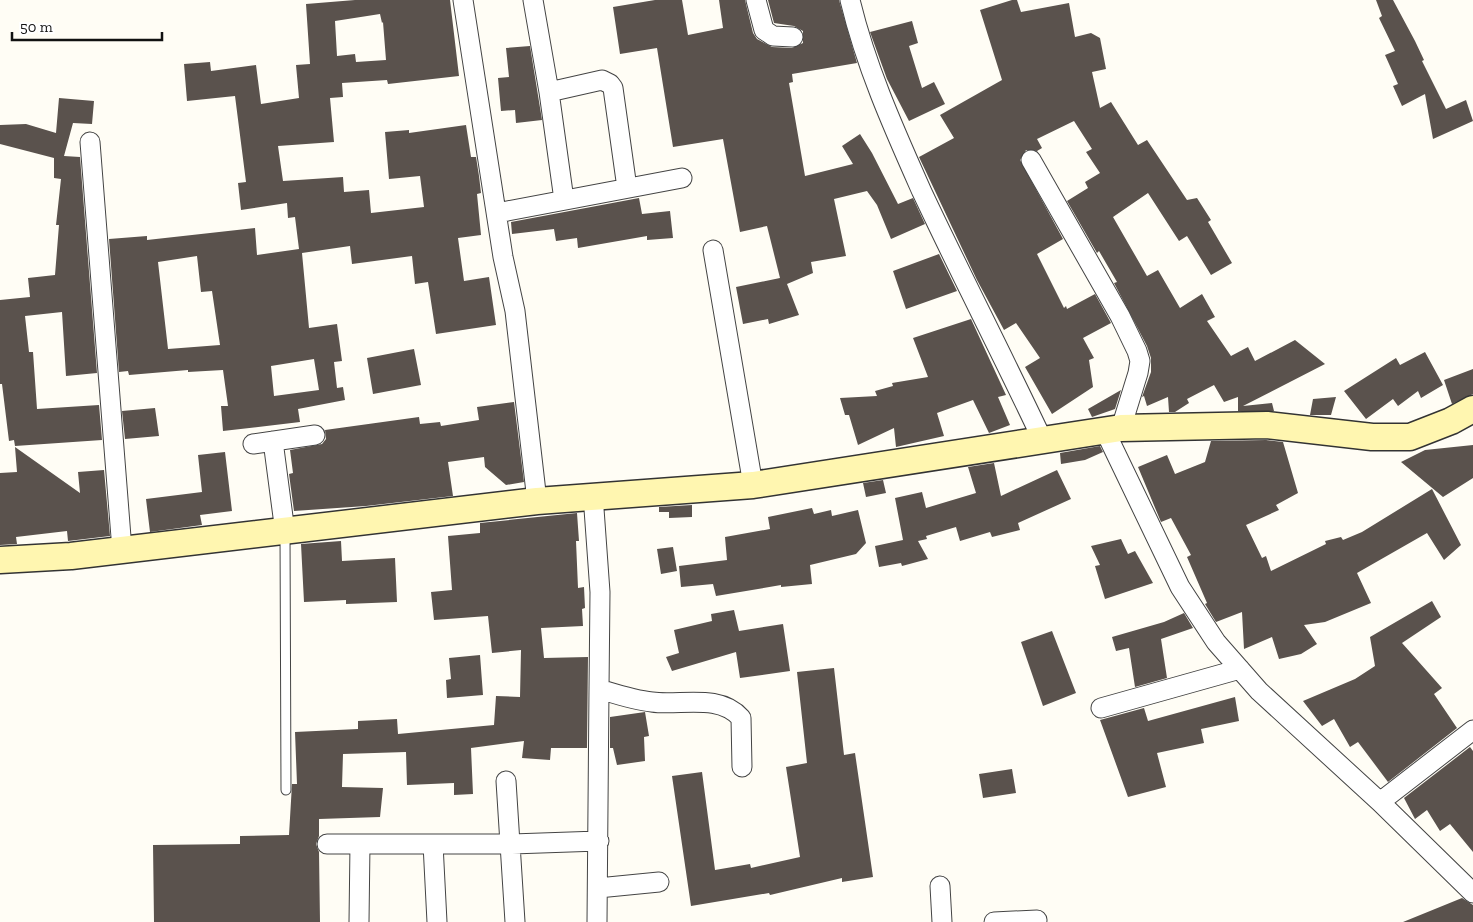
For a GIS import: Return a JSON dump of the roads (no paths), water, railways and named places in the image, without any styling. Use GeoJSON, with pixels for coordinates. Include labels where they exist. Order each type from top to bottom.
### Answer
{"type":"FeatureCollection","features":[{"type":"Feature","properties":{"kind":"street"},"geometry":{"type":"LineString","coordinates":[[463,0],[503,257],[516,320],[537,501]]}},
{"type":"Feature","properties":{"kind":"street"},"geometry":{"type":"LineString","coordinates":[[533,0],[549,92],[564,200]]}},
{"type":"Feature","properties":{"kind":"street"},"geometry":{"type":"LineString","coordinates":[[756,0],[764,30],[773,36],[793,36]]}},
{"type":"Feature","properties":{"kind":"street"},"geometry":{"type":"LineString","coordinates":[[850,0],[860,40],[890,122],[969,293],[1006,363],[1042,439]]}},
{"type":"Feature","properties":{"kind":"street"},"geometry":{"type":"LineString","coordinates":[[549,92],[602,80],[610,84],[613,88],[627,188]]}},
{"type":"Feature","properties":{"kind":"street"},"geometry":{"type":"LineString","coordinates":[[90,142],[122,550]]}},
{"type":"Feature","properties":{"kind":"street"},"geometry":{"type":"LineString","coordinates":[[1031,160],[1120,316],[1137,351],[1140,361],[1138,373],[1113,429],[1180,587],[1216,642],[1259,691],[1380,802],[1473,893]]}},
{"type":"Feature","properties":{"kind":"street"},"geometry":{"type":"LineString","coordinates":[[497,213],[682,178]]}},
{"type":"Feature","properties":{"kind":"street"},"geometry":{"type":"LineString","coordinates":[[713,250],[753,485]]}},
{"type":"Feature","properties":{"kind":"street"},"geometry":{"type":"LineString","coordinates":[[0,560],[122,550],[593,495],[753,485],[1113,429],[1267,425],[1372,437],[1410,437],[1451,421],[1473,409]]}},
{"type":"Feature","properties":{"kind":"street"},"geometry":{"type":"LineString","coordinates":[[252,444],[315,435]]}},
{"type":"Feature","properties":{"kind":"street"},"geometry":{"type":"LineString","coordinates":[[273,441],[285,532]]}},
{"type":"Feature","properties":{"kind":"street"},"geometry":{"type":"LineString","coordinates":[[593,495],[600,592],[597,922]]}},
{"type":"Feature","properties":{"kind":"street"},"geometry":{"type":"LineString","coordinates":[[1101,708],[1240,669]]}},
{"type":"Feature","properties":{"kind":"street"},"geometry":{"type":"LineString","coordinates":[[599,689],[653,703],[712,704],[731,708],[741,718],[742,767]]}},
{"type":"Feature","properties":{"kind":"street"},"geometry":{"type":"LineString","coordinates":[[1380,802],[1473,730]]}},
{"type":"Feature","properties":{"kind":"street"},"geometry":{"type":"LineString","coordinates":[[506,781],[512,844],[515,922]]}},
{"type":"Feature","properties":{"kind":"street"},"geometry":{"type":"LineString","coordinates":[[328,844],[512,844],[599,841]]}},
{"type":"Feature","properties":{"kind":"street"},"geometry":{"type":"LineString","coordinates":[[359,922],[360,844]]}},
{"type":"Feature","properties":{"kind":"street"},"geometry":{"type":"LineString","coordinates":[[434,844],[437,922]]}},
{"type":"Feature","properties":{"kind":"street"},"geometry":{"type":"LineString","coordinates":[[598,888],[659,882]]}},
{"type":"Feature","properties":{"kind":"street"},"geometry":{"type":"LineString","coordinates":[[940,886],[942,922]]}},
{"type":"Feature","properties":{"kind":"street"},"geometry":{"type":"LineString","coordinates":[[994,922],[1037,920]]}},
{"type":"Feature","properties":{"kind":"lane"},"geometry":{"type":"LineString","coordinates":[[285,532],[286,790]]}}]}
